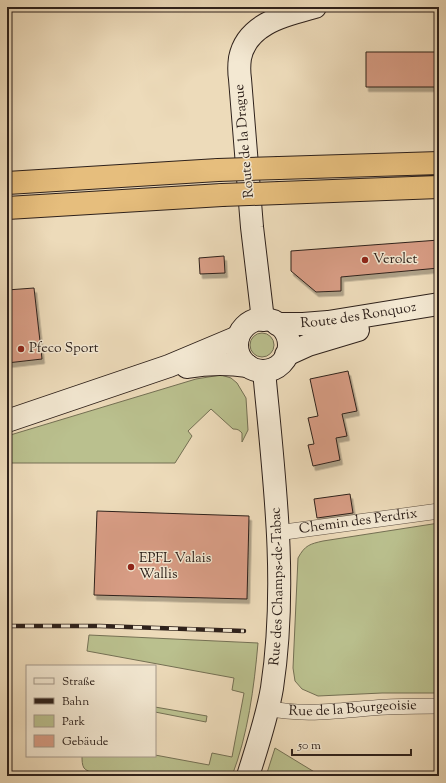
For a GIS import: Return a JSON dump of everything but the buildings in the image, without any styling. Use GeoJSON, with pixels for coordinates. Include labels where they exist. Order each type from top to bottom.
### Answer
{"type":"FeatureCollection","features":[{"type":"Feature","properties":{"kind":"highway"},"geometry":{"type":"LineString","coordinates":[[7,183],[218,170],[439,163]]}},
{"type":"Feature","properties":{"kind":"highway"},"geometry":{"type":"LineString","coordinates":[[7,208],[222,195],[439,187]]}},
{"type":"Feature","properties":{"kind":"street","name":"Route de la Drague"},"geometry":{"type":"LineString","coordinates":[[270,322],[252,227],[240,80],[240,59],[244,48],[252,35],[266,24],[276,19],[315,7]]}},
{"type":"Feature","properties":{"kind":"street","name":"Route des Ronquoz"},"geometry":{"type":"LineString","coordinates":[[270,322],[303,324],[328,322],[439,304]]}},
{"type":"Feature","properties":{"kind":"street","name":"Route des Ronquoz"},"geometry":{"type":"LineString","coordinates":[[286,356],[308,345],[332,337],[439,311]]}},
{"type":"Feature","properties":{"kind":"street"},"geometry":{"type":"LineString","coordinates":[[127,380],[212,363],[230,363],[256,368],[269,370],[277,366],[286,356],[288,347],[287,338],[283,330],[270,322],[249,323],[242,329],[238,337],[238,351],[242,360],[256,368]]}},
{"type":"Feature","properties":{"kind":"street"},"geometry":{"type":"LineString","coordinates":[[7,421],[169,366],[238,337]]}},
{"type":"Feature","properties":{"kind":"street","name":"Rue des Champs-de-Tabac"},"geometry":{"type":"LineString","coordinates":[[248,776],[271,690],[279,629],[280,590],[271,435],[256,368]]}},
{"type":"Feature","properties":{"kind":"street","name":"Chemin des Perdrix"},"geometry":{"type":"LineString","coordinates":[[277,533],[439,511]]}},
{"type":"Feature","properties":{"kind":"street","name":"Rue de la Bourgeoisie"},"geometry":{"type":"LineString","coordinates":[[267,708],[294,713],[387,707],[439,706]]}},
{"type":"Feature","properties":{"kind":"green space"},"geometry":{"type":"Polygon","coordinates":[[[262,333],[270,337],[274,345],[270,353],[262,357],[254,353],[250,345],[254,337],[262,333]]]}},
{"type":"Feature","properties":{"kind":"green space"},"geometry":{"type":"Polygon","coordinates":[[[221,375],[231,378],[237,383],[246,398],[248,430],[242,442],[242,433],[236,429],[233,429],[211,409],[188,431],[192,436],[175,463],[7,463],[7,436],[196,379],[221,375]]]}},
{"type":"Feature","properties":{"kind":"green space"},"geometry":{"type":"Polygon","coordinates":[[[439,523],[439,693],[382,693],[318,696],[302,689],[295,681],[293,668],[298,558],[303,550],[311,544],[323,541],[439,523]]]}},
{"type":"Feature","properties":{"kind":"green space"},"geometry":{"type":"Polygon","coordinates":[[[89,635],[258,643],[250,711],[238,760],[232,776],[160,776],[149,774],[149,776],[115,776],[96,773],[84,768],[82,764],[82,757],[156,757],[156,755],[209,765],[212,753],[232,757],[244,693],[232,690],[234,678],[87,651],[89,635]]]}},
{"type":"Feature","properties":{"kind":"green space"},"geometry":{"type":"Polygon","coordinates":[[[156,707],[207,716],[206,722],[156,712],[156,707]]]}},
{"type":"Feature","properties":{"kind":"green space"},"geometry":{"type":"Polygon","coordinates":[[[275,748],[321,776],[266,776],[275,748]]]}},
{"type":"Feature","properties":{"kind":"railway"},"geometry":{"type":"LineString","coordinates":[[7,626],[100,626],[244,631]]}},
{"type":"Feature","properties":{"kind":"place","name":"Verolet"},"geometry":{"type":"Point","coordinates":[365,260]}},
{"type":"Feature","properties":{"kind":"place","name":"Pfeco Sport"},"geometry":{"type":"Point","coordinates":[21,349]}},
{"type":"Feature","properties":{"kind":"place","name":"EPFL Valais Wallis"},"geometry":{"type":"Point","coordinates":[131,567]}}]}
